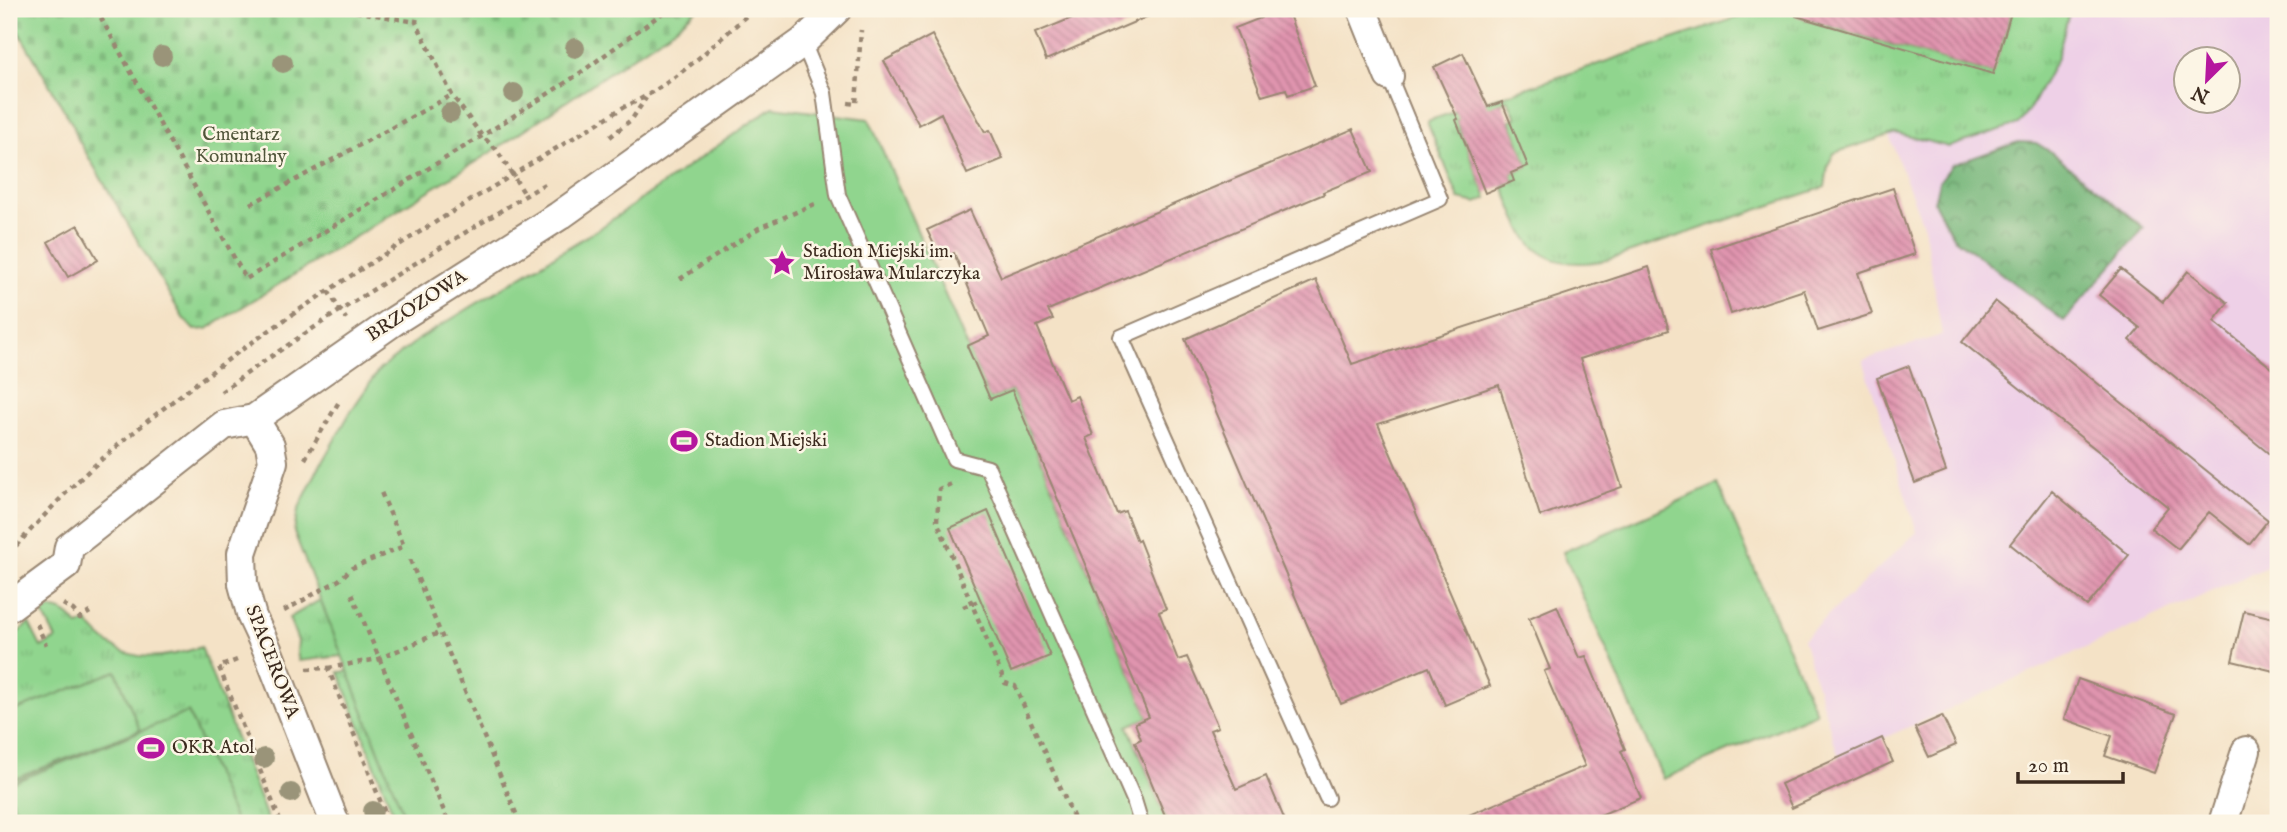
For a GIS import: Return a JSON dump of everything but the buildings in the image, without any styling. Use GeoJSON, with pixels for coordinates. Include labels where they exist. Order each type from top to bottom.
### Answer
{"type":"FeatureCollection","features":[{"type":"Feature","properties":{"kind":"street","name":"BRZOZOWA"},"geometry":{"type":"LineString","coordinates":[[20,610],[66,565],[69,547],[224,425],[254,419],[363,341],[559,216],[803,42],[837,9]]}},
{"type":"Feature","properties":{"kind":"street"},"geometry":{"type":"LineString","coordinates":[[1362,9],[1389,76]]}},
{"type":"Feature","properties":{"kind":"street","name":"SPACEROWA"},"geometry":{"type":"LineString","coordinates":[[254,419],[270,445],[273,462],[242,553],[243,584],[252,617],[335,823]]}},
{"type":"Feature","properties":{"kind":"street"},"geometry":{"type":"LineString","coordinates":[[2223,823],[2246,751]]}},
{"type":"Feature","properties":{"kind":"lane"},"geometry":{"type":"LineString","coordinates":[[803,42],[824,93],[838,194],[954,459],[988,468],[1141,823]]}},
{"type":"Feature","properties":{"kind":"lane"},"geometry":{"type":"LineString","coordinates":[[1327,798],[1121,337],[1440,199],[1389,76]]}},
{"type":"Feature","properties":{"kind":"path"},"geometry":{"type":"LineString","coordinates":[[96,9],[246,279],[576,76],[668,9]]}},
{"type":"Feature","properties":{"kind":"path"},"geometry":{"type":"LineString","coordinates":[[336,9],[360,10],[416,22]]}},
{"type":"Feature","properties":{"kind":"path"},"geometry":{"type":"LineString","coordinates":[[418,9],[416,22],[452,94],[482,136],[496,149],[541,225]]}},
{"type":"Feature","properties":{"kind":"path"},"geometry":{"type":"LineString","coordinates":[[9,553],[100,460],[194,383],[328,290],[624,107],[647,97],[754,9]]}},
{"type":"Feature","properties":{"kind":"path"},"geometry":{"type":"LineString","coordinates":[[825,101],[856,104],[861,28],[865,21]]}},
{"type":"Feature","properties":{"kind":"path"},"geometry":{"type":"LineString","coordinates":[[251,204],[452,94]]}},
{"type":"Feature","properties":{"kind":"path"},"geometry":{"type":"LineString","coordinates":[[680,279],[759,228],[838,194]]}},
{"type":"Feature","properties":{"kind":"path"},"geometry":{"type":"LineString","coordinates":[[303,462],[343,395]]}},
{"type":"Feature","properties":{"kind":"path"},"geometry":{"type":"LineString","coordinates":[[988,468],[939,489],[937,521],[1005,683],[1015,686],[1076,823]]}},
{"type":"Feature","properties":{"kind":"path"},"geometry":{"type":"LineString","coordinates":[[281,823],[219,667],[286,640],[277,615],[339,580],[352,568],[404,546],[380,490]]}},
{"type":"Feature","properties":{"kind":"path"},"geometry":{"type":"LineString","coordinates":[[410,560],[520,823]]}},
{"type":"Feature","properties":{"kind":"path"},"geometry":{"type":"LineString","coordinates":[[352,594],[449,823]]}},
{"type":"Feature","properties":{"kind":"path"},"geometry":{"type":"LineString","coordinates":[[962,607],[981,600]]}},
{"type":"Feature","properties":{"kind":"path"},"geometry":{"type":"LineString","coordinates":[[20,610],[46,645]]}},
{"type":"Feature","properties":{"kind":"path"},"geometry":{"type":"LineString","coordinates":[[297,669],[328,668],[378,659],[441,632]]}},
{"type":"Feature","properties":{"kind":"path"},"geometry":{"type":"LineString","coordinates":[[328,668],[389,823]]}},
{"type":"Feature","properties":{"kind":"shaded area"},"geometry":{"type":"Polygon","coordinates":[[[1775,9],[2278,9],[2278,562],[1839,758],[1803,639],[1917,532],[1863,360],[1942,335],[1924,227],[1888,133],[1775,9]]]}},
{"type":"Feature","properties":{"kind":"green space","name":"Cmentarz Komunalny"},"geometry":{"type":"Polygon","coordinates":[[[9,9],[697,9],[675,28],[496,149],[207,329],[194,330],[183,318],[75,134],[74,127],[9,15],[9,9]]]}},
{"type":"Feature","properties":{"kind":"green space"},"geometry":{"type":"Polygon","coordinates":[[[1763,9],[1808,9],[1805,19],[1992,74],[2012,9],[2070,9],[2057,58],[2029,110],[2018,124],[1949,147],[1896,133],[1834,153],[1828,165],[1825,187],[1607,260],[1585,263],[1562,261],[1542,253],[1526,237],[1503,186],[1514,181],[1511,173],[1528,166],[1510,120],[1516,118],[1508,100],[1456,120],[1487,198],[1476,203],[1459,199],[1427,121],[1763,9]]]}},
{"type":"Feature","properties":{"kind":"green space","name":"Stadion Miejski"},"geometry":{"type":"Polygon","coordinates":[[[773,107],[869,119],[990,399],[1012,390],[1149,717],[1128,726],[1168,823],[407,823],[294,532],[298,510],[317,471],[351,411],[379,370],[419,339],[603,226],[773,107]]]}},
{"type":"Feature","properties":{"kind":"green space"},"geometry":{"type":"Polygon","coordinates":[[[2018,142],[2036,143],[2051,152],[2144,228],[2064,321],[1953,237],[1934,202],[1939,182],[1952,165],[2018,142]]]}},
{"type":"Feature","properties":{"kind":"green space"},"geometry":{"type":"Polygon","coordinates":[[[1718,484],[1816,713],[1663,779],[1563,552],[1718,484]]]}},
{"type":"Feature","properties":{"kind":"green space"},"geometry":{"type":"Polygon","coordinates":[[[339,589],[360,654],[299,661],[298,641],[289,618],[339,589]]]}},
{"type":"Feature","properties":{"kind":"green space"},"geometry":{"type":"Polygon","coordinates":[[[49,609],[66,613],[78,626],[87,622],[112,646],[139,656],[168,655],[201,647],[269,823],[9,823],[9,640],[29,623],[41,647],[56,639],[43,614],[49,609]]]}},
{"type":"Feature","properties":{"kind":"green space"},"geometry":{"type":"Polygon","coordinates":[[[116,671],[140,730],[14,779],[9,766],[9,713],[116,671]]]}},
{"type":"Feature","properties":{"kind":"green space"},"geometry":{"type":"Polygon","coordinates":[[[348,671],[438,823],[397,823],[339,672],[348,671]]]}},
{"type":"Feature","properties":{"kind":"green space","name":"OKR Atol"},"geometry":{"type":"Polygon","coordinates":[[[188,712],[236,823],[22,823],[9,794],[9,784],[188,712]]]}},
{"type":"Feature","properties":{"kind":"place","name":"Stadion Miejski im. Mirosława Mularczyka"},"geometry":{"type":"Point","coordinates":[782,263]}},
{"type":"Feature","properties":{"kind":"place","name":"Stadion Miejski"},"geometry":{"type":"Point","coordinates":[684,441]}},
{"type":"Feature","properties":{"kind":"place","name":"OKR Atol"},"geometry":{"type":"Point","coordinates":[151,748]}}]}
